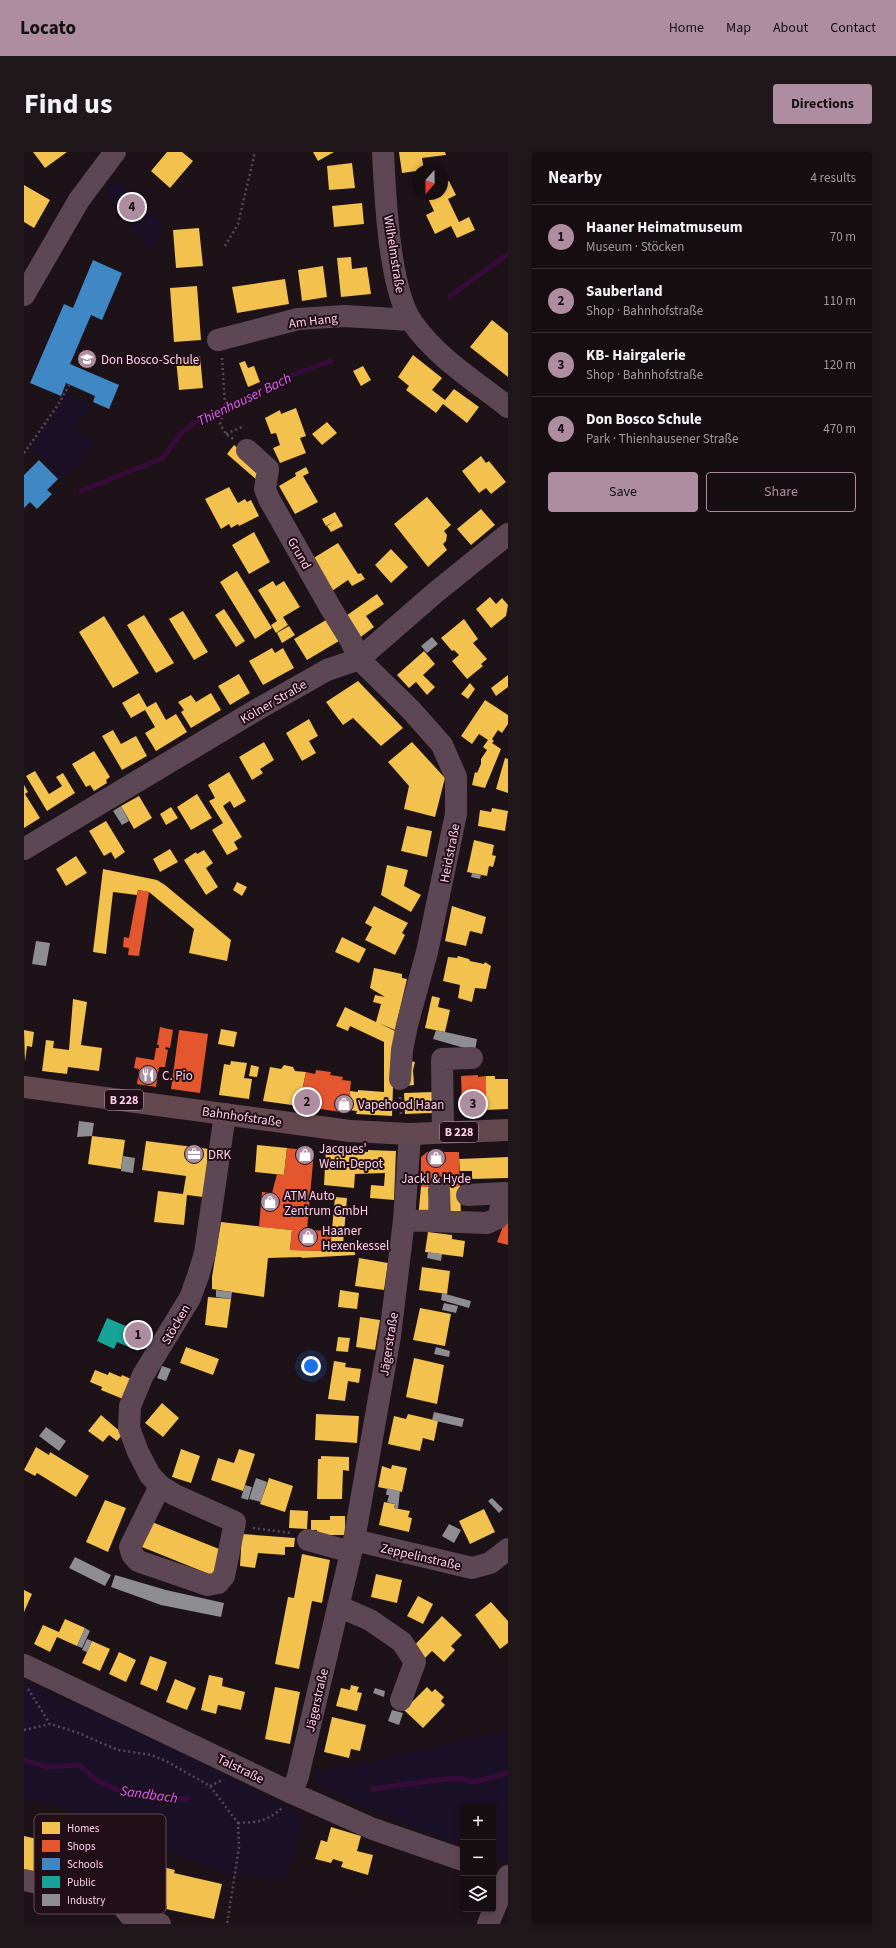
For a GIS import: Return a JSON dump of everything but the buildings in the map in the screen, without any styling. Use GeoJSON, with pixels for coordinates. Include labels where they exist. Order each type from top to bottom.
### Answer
{"type":"FeatureCollection","features":[{"type":"Feature","properties":{"kind":"main road","name":"Bahnhofstraße"},"geometry":{"type":"LineString","coordinates":[[24,1087],[350,1131],[405,1134],[508,1130]]}},
{"type":"Feature","properties":{"kind":"street"},"geometry":{"type":"LineString","coordinates":[[24,295],[79,200],[114,152]]}},
{"type":"Feature","properties":{"kind":"street","name":"Wilhelmstraße"},"geometry":{"type":"LineString","coordinates":[[383,152],[390,233],[398,288],[411,320],[441,354],[508,407]]}},
{"type":"Feature","properties":{"kind":"street","name":"Am Hang"},"geometry":{"type":"LineString","coordinates":[[218,340],[298,319],[345,316],[411,320]]}},
{"type":"Feature","properties":{"kind":"street","name":"Grund"},"geometry":{"type":"LineString","coordinates":[[247,450],[268,469],[265,489],[269,499],[351,641],[359,659]]}},
{"type":"Feature","properties":{"kind":"street","name":"Kölner Straße"},"geometry":{"type":"LineString","coordinates":[[24,849],[258,709],[327,670],[359,659],[436,592],[508,534]]}},
{"type":"Feature","properties":{"kind":"street","name":"Heidstraße"},"geometry":{"type":"LineString","coordinates":[[359,659],[411,710],[442,746],[456,777],[456,814],[427,952],[407,1025],[402,1050],[400,1078]]}},
{"type":"Feature","properties":{"kind":"street"},"geometry":{"type":"LineString","coordinates":[[443,1132],[442,1060],[472,1058]]}},
{"type":"Feature","properties":{"kind":"street","name":"Stöcken"},"geometry":{"type":"LineString","coordinates":[[225,1114],[205,1253],[190,1298],[143,1375],[130,1406],[129,1428],[138,1452],[150,1475],[160,1486],[235,1522]]}},
{"type":"Feature","properties":{"kind":"street","name":"Jägerstraße"},"geometry":{"type":"LineString","coordinates":[[292,1793],[298,1776],[352,1546],[390,1336],[404,1220],[405,1134]]}},
{"type":"Feature","properties":{"kind":"street"},"geometry":{"type":"LineString","coordinates":[[439,1190],[440,1221]]}},
{"type":"Feature","properties":{"kind":"street"},"geometry":{"type":"LineString","coordinates":[[404,1220],[487,1223],[498,1218],[505,1193],[467,1195]]}},
{"type":"Feature","properties":{"kind":"street"},"geometry":{"type":"LineString","coordinates":[[160,1486],[130,1547],[132,1554],[138,1561],[208,1585],[218,1582],[224,1576],[235,1522]]}},
{"type":"Feature","properties":{"kind":"street"},"geometry":{"type":"LineString","coordinates":[[308,1540],[352,1546]]}},
{"type":"Feature","properties":{"kind":"street","name":"Zeppelinstraße"},"geometry":{"type":"LineString","coordinates":[[352,1546],[472,1568],[490,1562],[508,1549]]}},
{"type":"Feature","properties":{"kind":"street"},"geometry":{"type":"LineString","coordinates":[[338,1606],[370,1620],[402,1642],[415,1662],[401,1700]]}},
{"type":"Feature","properties":{"kind":"street","name":"Talstraße"},"geometry":{"type":"LineString","coordinates":[[24,1665],[292,1793],[373,1829],[460,1859]]}},
{"type":"Feature","properties":{"kind":"street"},"geometry":{"type":"LineString","coordinates":[[488,1924],[508,1876],[496,1872]]}},
{"type":"Feature","properties":{"kind":"street"},"geometry":{"type":"LineString","coordinates":[[24,1880],[34,1882]]}},
{"type":"Feature","properties":{"kind":"street"},"geometry":{"type":"LineString","coordinates":[[129,1914],[132,1918],[160,1924]]}},
{"type":"Feature","properties":{"kind":"path"},"geometry":{"type":"LineString","coordinates":[[225,246],[238,224],[255,152]]}},
{"type":"Feature","properties":{"kind":"path"},"geometry":{"type":"LineString","coordinates":[[218,340],[222,361],[225,404],[224,414],[220,424],[226,434],[247,450]]}},
{"type":"Feature","properties":{"kind":"path"},"geometry":{"type":"LineString","coordinates":[[24,453],[58,406],[69,385]]}},
{"type":"Feature","properties":{"kind":"path"},"geometry":{"type":"LineString","coordinates":[[226,434],[242,427]]}},
{"type":"Feature","properties":{"kind":"path"},"geometry":{"type":"LineString","coordinates":[[400,1078],[405,1134]]}},
{"type":"Feature","properties":{"kind":"path"},"geometry":{"type":"LineString","coordinates":[[235,1522],[255,1528],[297,1533],[308,1540]]}},
{"type":"Feature","properties":{"kind":"path"},"geometry":{"type":"LineString","coordinates":[[28,1688],[50,1724]]}},
{"type":"Feature","properties":{"kind":"path"},"geometry":{"type":"LineString","coordinates":[[24,1730],[50,1724],[76,1732],[118,1750],[152,1755],[166,1761],[210,1786],[238,1823],[239,1848],[227,1924]]}},
{"type":"Feature","properties":{"kind":"path"},"geometry":{"type":"LineString","coordinates":[[238,1823],[262,1822],[274,1816],[282,1808],[292,1793]]}},
{"type":"Feature","properties":{"kind":"shaded area"},"geometry":{"type":"Polygon","coordinates":[[[116,178],[164,225],[150,251],[107,190],[116,178]]]}},
{"type":"Feature","properties":{"kind":"shaded area"},"geometry":{"type":"Polygon","coordinates":[[[67,394],[93,407],[70,428],[94,441],[88,456],[61,480],[31,447],[67,394]]]}},
{"type":"Feature","properties":{"kind":"shaded area"},"geometry":{"type":"Polygon","coordinates":[[[24,1681],[177,1749],[304,1817],[284,1883],[275,1878],[243,1874],[230,1875],[166,1851],[166,1814],[80,1814],[44,1802],[24,1800],[24,1681]]]}},
{"type":"Feature","properties":{"kind":"shaded area"},"geometry":{"type":"Polygon","coordinates":[[[508,1730],[508,1862],[496,1858],[496,1804],[460,1804],[460,1845],[349,1801],[318,1785],[313,1772],[364,1763],[508,1730]]]}},
{"type":"Feature","properties":{"kind":"waterway","name":"Thienhauser Bach"},"geometry":{"type":"LineString","coordinates":[[450,296],[508,254]]}},
{"type":"Feature","properties":{"kind":"waterway","name":"Thienhauser Bach"},"geometry":{"type":"LineString","coordinates":[[81,491],[163,458],[182,432],[203,417],[257,394],[283,378],[331,361]]}},
{"type":"Feature","properties":{"kind":"waterway","name":"Sandbach"},"geometry":{"type":"LineString","coordinates":[[24,1760],[47,1767],[79,1765],[96,1780],[120,1791],[166,1799],[188,1799]]}},
{"type":"Feature","properties":{"kind":"waterway","name":"Sandbach"},"geometry":{"type":"LineString","coordinates":[[372,1789],[445,1779],[463,1779],[474,1782],[508,1773]]}},
{"type":"Feature","properties":{"kind":"place","name":"Don Bosco Schule"},"geometry":{"type":"Point","coordinates":[132,207]}},
{"type":"Feature","properties":{"kind":"place","name":"Don Bosco-Schule"},"geometry":{"type":"Point","coordinates":[87,359]}},
{"type":"Feature","properties":{"kind":"place","name":"C. Pio"},"geometry":{"type":"Point","coordinates":[148,1075]}},
{"type":"Feature","properties":{"kind":"place","name":"Sauberland"},"geometry":{"type":"Point","coordinates":[307,1102]}},
{"type":"Feature","properties":{"kind":"place","name":"Vapehood Haan"},"geometry":{"type":"Point","coordinates":[344,1104]}},
{"type":"Feature","properties":{"kind":"place","name":"KB- Hairgalerie"},"geometry":{"type":"Point","coordinates":[473,1104]}},
{"type":"Feature","properties":{"kind":"place","name":"DRK"},"geometry":{"type":"Point","coordinates":[194,1154]}},
{"type":"Feature","properties":{"kind":"place","name":"Jacques' Wein-Depot"},"geometry":{"type":"Point","coordinates":[305,1155]}},
{"type":"Feature","properties":{"kind":"place","name":"Jackl & Hyde"},"geometry":{"type":"Point","coordinates":[436,1158]}},
{"type":"Feature","properties":{"kind":"place","name":"ATM Auto Zentrum GmbH"},"geometry":{"type":"Point","coordinates":[270,1202]}},
{"type":"Feature","properties":{"kind":"place","name":"Haaner Hexenkessel"},"geometry":{"type":"Point","coordinates":[308,1237]}},
{"type":"Feature","properties":{"kind":"place","name":"Haaner Heimatmuseum"},"geometry":{"type":"Point","coordinates":[138,1335]}}]}
